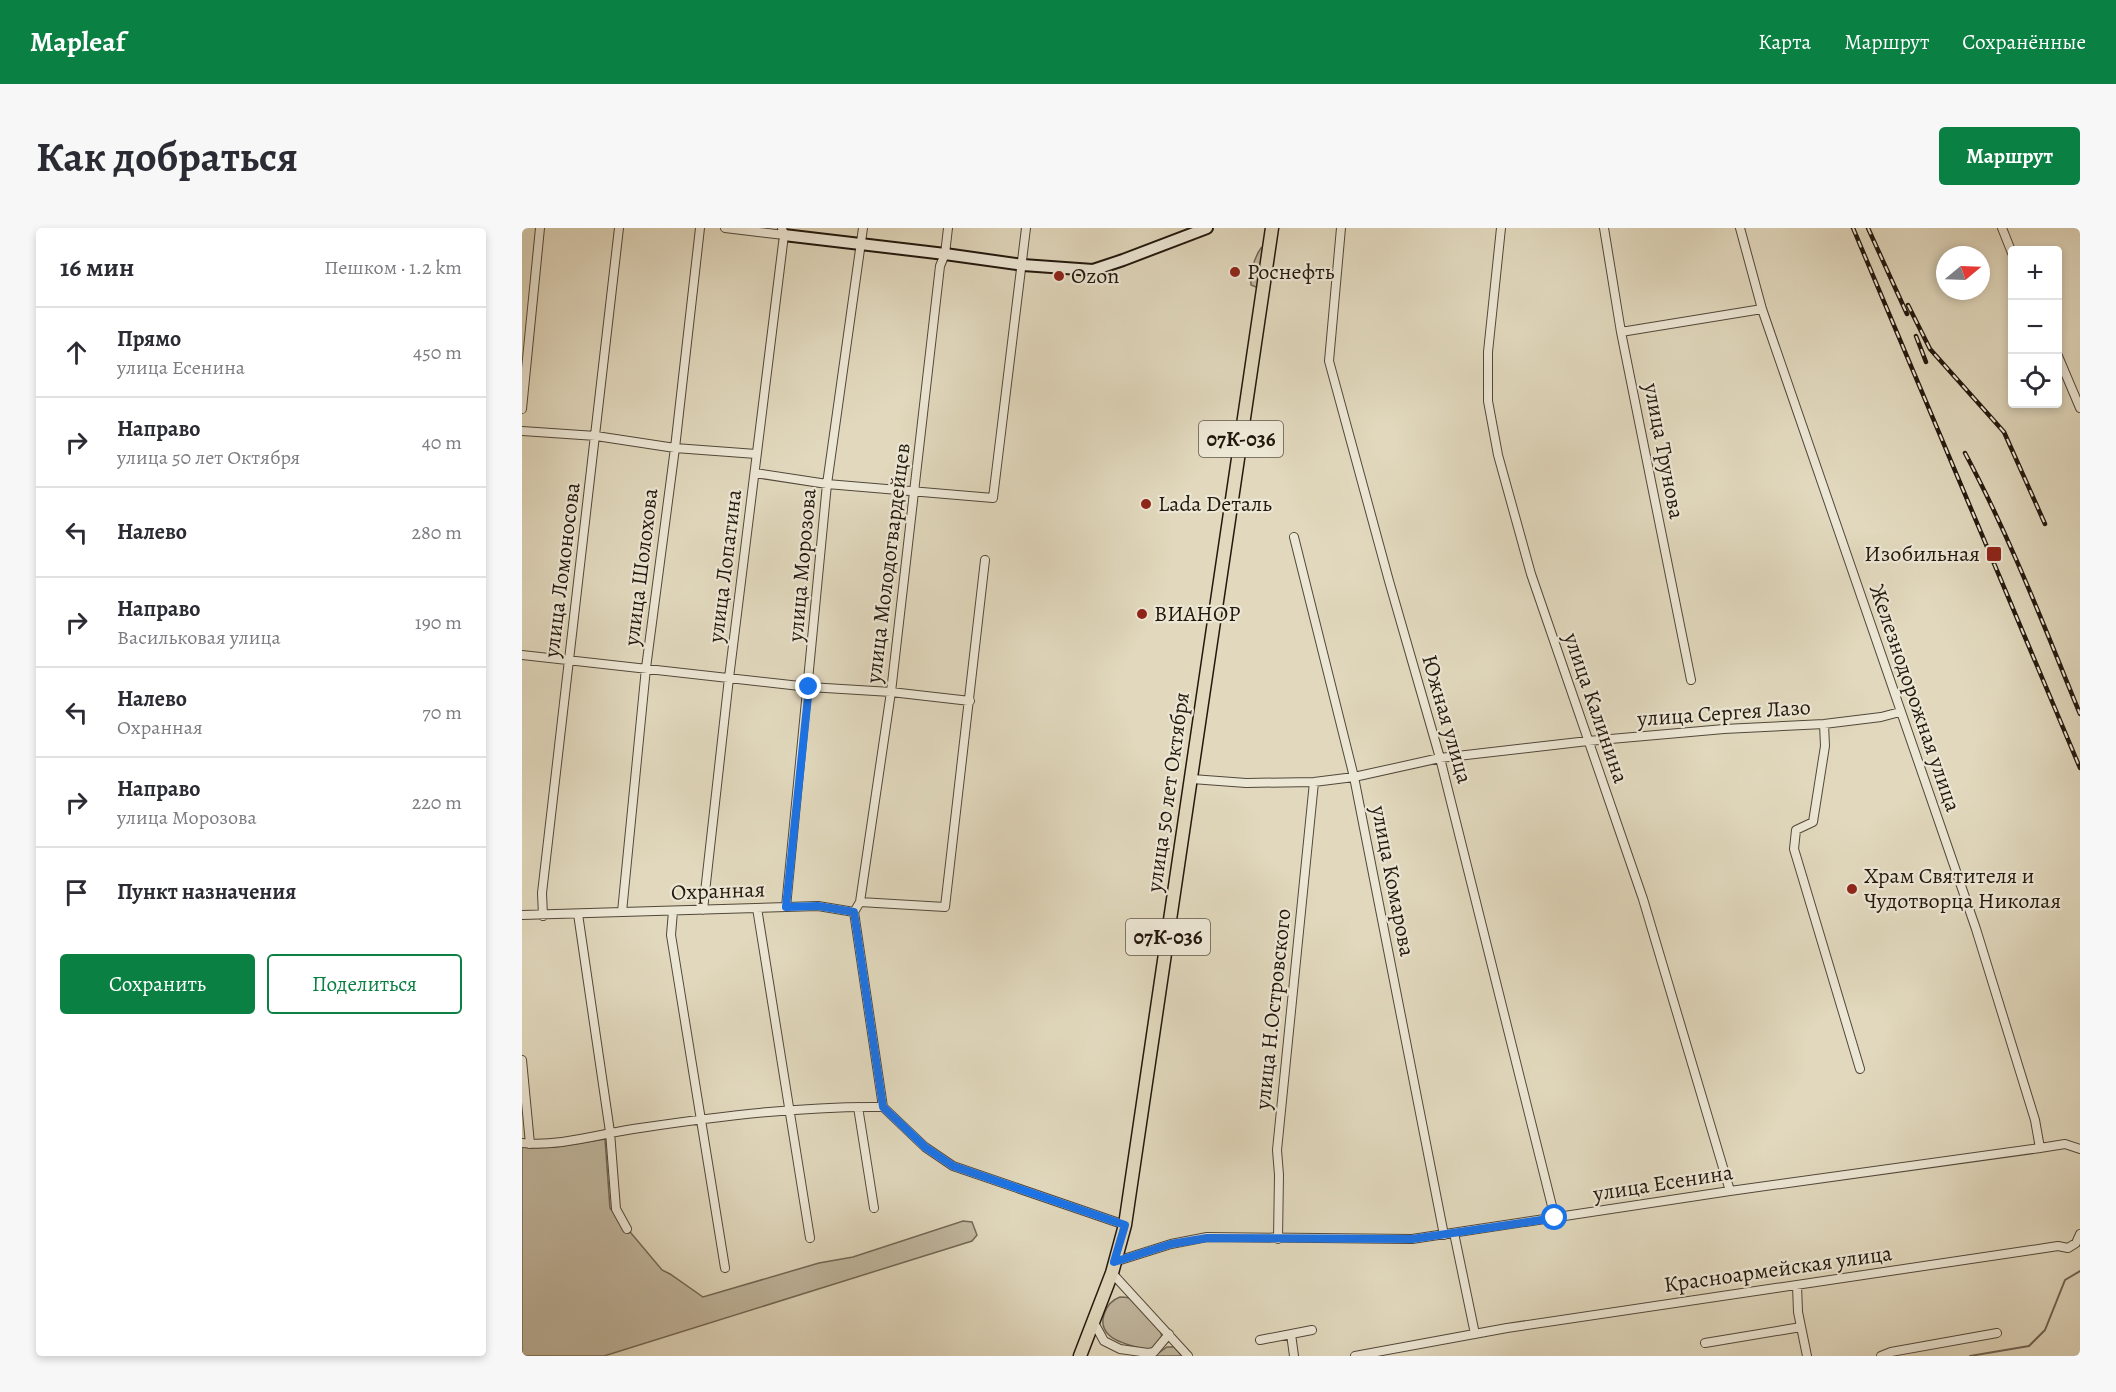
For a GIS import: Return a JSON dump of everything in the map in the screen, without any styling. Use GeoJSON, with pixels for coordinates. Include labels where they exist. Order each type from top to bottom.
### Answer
{"type":"FeatureCollection","features":[{"type":"Feature","properties":{"kind":"main road","name":"улица 50 лет Октября"},"geometry":{"type":"LineString","coordinates":[[1080,1356],[1113,1268],[1125,1225],[1272,228]]}},
{"type":"Feature","properties":{"kind":"street"},"geometry":{"type":"LineString","coordinates":[[522,409],[540,228]]}},
{"type":"Feature","properties":{"kind":"street","name":"улица Ломоносова"},"geometry":{"type":"LineString","coordinates":[[543,916],[542,893],[619,228]]}},
{"type":"Feature","properties":{"kind":"street","name":"улица Шолохова"},"geometry":{"type":"LineString","coordinates":[[622,912],[646,668],[675,448],[700,228]]}},
{"type":"Feature","properties":{"kind":"street"},"geometry":{"type":"LineString","coordinates":[[725,228],[783,231],[861,245],[1023,265],[1093,270],[1207,228]]}},
{"type":"Feature","properties":{"kind":"street","name":"улица Морозова"},"geometry":{"type":"LineString","coordinates":[[786,907],[827,484],[862,228]]}},
{"type":"Feature","properties":{"kind":"street","name":"улица Молодогвардейцев"},"geometry":{"type":"LineString","coordinates":[[860,902],[891,693],[940,266],[945,254],[948,228]]}},
{"type":"Feature","properties":{"kind":"street"},"geometry":{"type":"LineString","coordinates":[[755,473],[827,484],[993,498],[1026,228]]}},
{"type":"Feature","properties":{"kind":"street","name":"Южная улица"},"geometry":{"type":"LineString","coordinates":[[1341,228],[1329,362],[1440,759],[1555,1218]]}},
{"type":"Feature","properties":{"kind":"street","name":"улица Калинина"},"geometry":{"type":"LineString","coordinates":[[1501,228],[1488,352],[1488,401],[1498,455],[1531,574],[1643,899],[1730,1191]]}},
{"type":"Feature","properties":{"kind":"street","name":"улица Трунова"},"geometry":{"type":"LineString","coordinates":[[1604,228],[1621,332],[1691,680]]}},
{"type":"Feature","properties":{"kind":"street","name":"Железнодорожная улица"},"geometry":{"type":"LineString","coordinates":[[1740,228],[1762,309],[1976,929],[2035,1120],[2040,1148]]}},
{"type":"Feature","properties":{"kind":"street"},"geometry":{"type":"LineString","coordinates":[[2002,228],[2010,246]]}},
{"type":"Feature","properties":{"kind":"street","name":"улица Лопатина"},"geometry":{"type":"LineString","coordinates":[[703,910],[783,231]]}},
{"type":"Feature","properties":{"kind":"street"},"geometry":{"type":"LineString","coordinates":[[1621,332],[1762,309]]}},
{"type":"Feature","properties":{"kind":"street"},"geometry":{"type":"LineString","coordinates":[[2062,365],[2080,408]]}},
{"type":"Feature","properties":{"kind":"street"},"geometry":{"type":"LineString","coordinates":[[522,431],[596,436],[675,448],[756,454]]}},
{"type":"Feature","properties":{"kind":"street","name":"улица Комарова"},"geometry":{"type":"LineString","coordinates":[[1294,537],[1354,777],[1444,1235]]}},
{"type":"Feature","properties":{"kind":"street"},"geometry":{"type":"LineString","coordinates":[[985,560],[945,907],[860,902],[854,912],[883,1107],[925,1147],[953,1166],[1125,1225]]}},
{"type":"Feature","properties":{"kind":"street"},"geometry":{"type":"LineString","coordinates":[[522,655],[809,687],[970,701]]}},
{"type":"Feature","properties":{"kind":"street","name":"улица Сергея Лазо"},"geometry":{"type":"LineString","coordinates":[[1192,779],[1246,783],[1314,782],[1354,777],[1440,759],[1588,741],[1724,729],[1824,724],[1881,717],[1900,712]]}},
{"type":"Feature","properties":{"kind":"street"},"geometry":{"type":"LineString","coordinates":[[1824,724],[1825,746],[1813,822],[1796,830],[1794,849],[1860,1069]]}},
{"type":"Feature","properties":{"kind":"street","name":"улица Н.Островского"},"geometry":{"type":"LineString","coordinates":[[1278,1239],[1277,1150],[1314,782]]}},
{"type":"Feature","properties":{"kind":"street","name":"Охранная"},"geometry":{"type":"LineString","coordinates":[[522,915],[818,906],[854,912]]}},
{"type":"Feature","properties":{"kind":"street"},"geometry":{"type":"LineString","coordinates":[[757,908],[810,1238]]}},
{"type":"Feature","properties":{"kind":"street"},"geometry":{"type":"LineString","coordinates":[[673,911],[671,935],[725,1268]]}},
{"type":"Feature","properties":{"kind":"street"},"geometry":{"type":"LineString","coordinates":[[578,914],[610,1132],[616,1209],[627,1229]]}},
{"type":"Feature","properties":{"kind":"street"},"geometry":{"type":"LineString","coordinates":[[522,1060],[526,1143],[553,1143],[700,1119],[788,1110],[883,1107]]}},
{"type":"Feature","properties":{"kind":"street"},"geometry":{"type":"LineString","coordinates":[[858,1107],[874,1209]]}},
{"type":"Feature","properties":{"kind":"street"},"geometry":{"type":"LineString","coordinates":[[2040,1148],[2065,1144],[2080,1149]]}},
{"type":"Feature","properties":{"kind":"street","name":"улица Есенина"},"geometry":{"type":"LineString","coordinates":[[1113,1268],[1171,1244],[1207,1238],[1412,1239],[1730,1191],[2040,1148]]}},
{"type":"Feature","properties":{"kind":"street"},"geometry":{"type":"LineString","coordinates":[[1454,1233],[1475,1334]]}},
{"type":"Feature","properties":{"kind":"street","name":"Красноармейская улица"},"geometry":{"type":"LineString","coordinates":[[1355,1356],[1475,1334],[1797,1285],[2058,1246],[2068,1248],[2076,1243],[2080,1234]]}},
{"type":"Feature","properties":{"kind":"street"},"geometry":{"type":"LineString","coordinates":[[1113,1268],[1188,1356]]}},
{"type":"Feature","properties":{"kind":"street"},"geometry":{"type":"LineString","coordinates":[[1797,1285],[1801,1327],[1807,1356]]}},
{"type":"Feature","properties":{"kind":"street"},"geometry":{"type":"LineString","coordinates":[[1093,1321],[1104,1341],[1120,1349],[1154,1352],[1169,1334]]}},
{"type":"Feature","properties":{"kind":"street"},"geometry":{"type":"LineString","coordinates":[[1705,1343],[1801,1327]]}},
{"type":"Feature","properties":{"kind":"street"},"geometry":{"type":"LineString","coordinates":[[1260,1340],[1312,1330]]}},
{"type":"Feature","properties":{"kind":"street"},"geometry":{"type":"LineString","coordinates":[[1291,1334],[1294,1356]]}},
{"type":"Feature","properties":{"kind":"street"},"geometry":{"type":"LineString","coordinates":[[1881,1356],[1891,1352],[1997,1334]]}},
{"type":"Feature","properties":{"kind":"shaded area"},"geometry":{"type":"Polygon","coordinates":[[[1264,247],[1258,287],[1256,287],[1251,285],[1254,261],[1261,248],[1264,247]]]}},
{"type":"Feature","properties":{"kind":"shaded area"},"geometry":{"type":"Polygon","coordinates":[[[605,1139],[610,1208],[662,1270],[703,1297],[819,1263],[853,1257],[963,1221],[972,1222],[977,1235],[972,1241],[604,1356],[522,1356],[522,1143],[528,1148],[556,1147],[605,1139]]]}},
{"type":"Feature","properties":{"kind":"shaded area"},"geometry":{"type":"Polygon","coordinates":[[[1120,1297],[1132,1300],[1156,1325],[1161,1340],[1156,1346],[1148,1349],[1130,1345],[1112,1337],[1105,1330],[1104,1313],[1111,1303],[1120,1297]]]}},
{"type":"Feature","properties":{"kind":"shaded area"},"geometry":{"type":"Polygon","coordinates":[[[1167,1347],[1174,1347],[1182,1356],[1154,1356],[1167,1347]]]}},
{"type":"Feature","properties":{"kind":"waterway"},"geometry":{"type":"LineString","coordinates":[[1970,1356],[2029,1346],[2045,1330],[2065,1280],[2080,1271]]}},
{"type":"Feature","properties":{"kind":"railway"},"geometry":{"type":"LineString","coordinates":[[1853,228],[2080,768]]}},
{"type":"Feature","properties":{"kind":"railway"},"geometry":{"type":"LineString","coordinates":[[1868,228],[1907,314]]}},
{"type":"Feature","properties":{"kind":"railway"},"geometry":{"type":"LineString","coordinates":[[1908,305],[1930,349],[2004,432],[2045,524]]}},
{"type":"Feature","properties":{"kind":"railway"},"geometry":{"type":"LineString","coordinates":[[1916,336],[1926,362]]}},
{"type":"Feature","properties":{"kind":"railway"},"geometry":{"type":"LineString","coordinates":[[1965,453],[2012,549],[2080,714]]}},
{"type":"Feature","properties":{"kind":"place","name":"Роснефть"},"geometry":{"type":"Point","coordinates":[1235,272]}},
{"type":"Feature","properties":{"kind":"place","name":"Ozon"},"geometry":{"type":"Point","coordinates":[1059,276]}},
{"type":"Feature","properties":{"kind":"place","name":"Lada Dеталь"},"geometry":{"type":"Point","coordinates":[1146,504]}},
{"type":"Feature","properties":{"kind":"place","name":"Изобильная"},"geometry":{"type":"Point","coordinates":[1994,554]}},
{"type":"Feature","properties":{"kind":"place","name":"ВИАНОР"},"geometry":{"type":"Point","coordinates":[1142,614]}},
{"type":"Feature","properties":{"kind":"place","name":"Храм Святителя и Чудотворца Николая"},"geometry":{"type":"Point","coordinates":[1852,889]}},
{"type":"Feature","properties":{"kind":"route"},"geometry":{"type":"LineString","coordinates":[[809,687],[786,907],[818,906],[854,912],[883,1107],[925,1147],[953,1166],[1125,1225],[1114,1262],[1171,1244],[1207,1238],[1412,1239],[1555,1218]]}}]}
